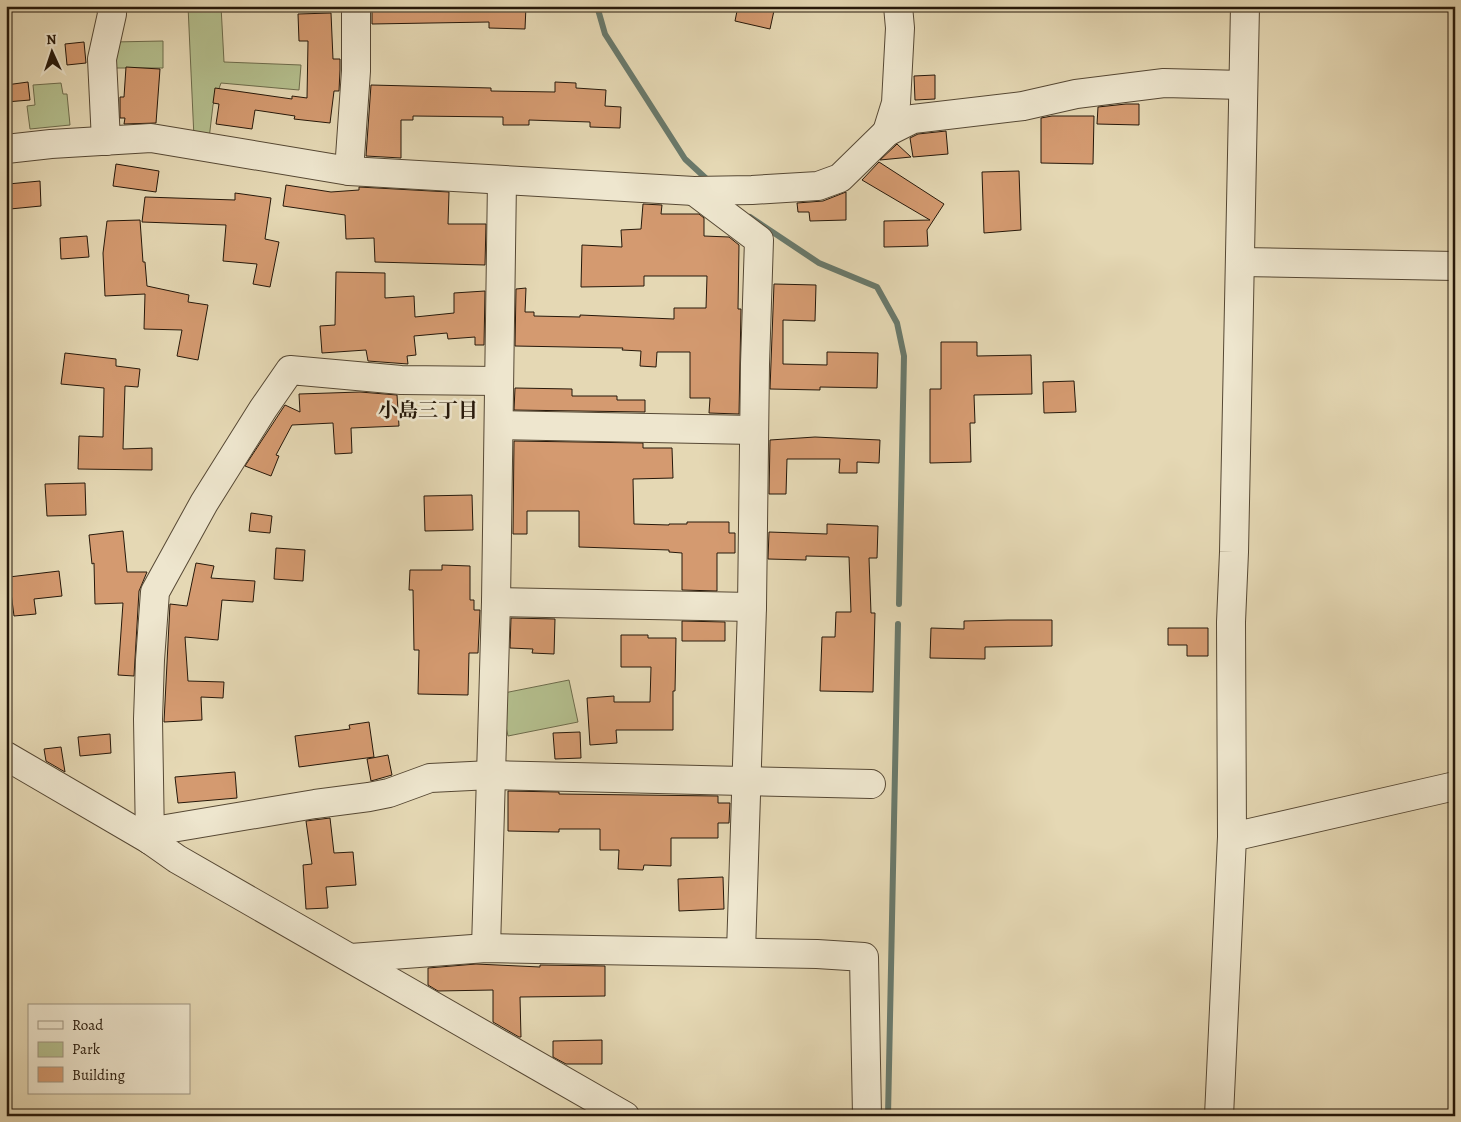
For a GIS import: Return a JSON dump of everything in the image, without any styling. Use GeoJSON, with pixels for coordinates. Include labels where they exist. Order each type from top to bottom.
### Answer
{"type":"FeatureCollection","features":[{"type":"Feature","properties":{"kind":"street"},"geometry":{"type":"LineString","coordinates":[[106,141],[102,58],[112,14],[111,6]]}},
{"type":"Feature","properties":{"kind":"street"},"geometry":{"type":"LineString","coordinates":[[349,171],[356,71],[356,6]]}},
{"type":"Feature","properties":{"kind":"street"},"geometry":{"type":"LineString","coordinates":[[887,132],[896,103],[900,28],[898,6]]}},
{"type":"Feature","properties":{"kind":"street"},"geometry":{"type":"LineString","coordinates":[[1219,1116],[1232,837],[1231,622],[1245,6]]}},
{"type":"Feature","properties":{"kind":"street"},"geometry":{"type":"LineString","coordinates":[[6,149],[51,144],[151,138],[349,171],[694,191],[752,190],[818,186],[840,178],[887,132],[912,119],[1023,106],[1076,94],[1164,83],[1243,85]]}},
{"type":"Feature","properties":{"kind":"street"},"geometry":{"type":"LineString","coordinates":[[486,948],[496,602],[502,180]]}},
{"type":"Feature","properties":{"kind":"street"},"geometry":{"type":"LineString","coordinates":[[694,191],[759,240],[752,606],[741,952]]}},
{"type":"Feature","properties":{"kind":"street"},"geometry":{"type":"LineString","coordinates":[[1240,262],[1455,266]]}},
{"type":"Feature","properties":{"kind":"street"},"geometry":{"type":"LineString","coordinates":[[150,840],[148,719],[155,592],[204,503],[290,370],[401,380],[499,381]]}},
{"type":"Feature","properties":{"kind":"street"},"geometry":{"type":"LineString","coordinates":[[499,426],[754,430]]}},
{"type":"Feature","properties":{"kind":"street"},"geometry":{"type":"LineString","coordinates":[[496,602],[752,606]]}},
{"type":"Feature","properties":{"kind":"street"},"geometry":{"type":"LineString","coordinates":[[6,756],[150,840],[177,859],[625,1116]]}},
{"type":"Feature","properties":{"kind":"street"},"geometry":{"type":"LineString","coordinates":[[150,840],[166,828],[369,797],[389,793],[430,778],[491,775],[871,784]]}},
{"type":"Feature","properties":{"kind":"street"},"geometry":{"type":"LineString","coordinates":[[1232,837],[1455,786]]}},
{"type":"Feature","properties":{"kind":"street"},"geometry":{"type":"LineString","coordinates":[[351,958],[486,948],[741,952],[816,954],[864,958],[867,1116]]}},
{"type":"Feature","properties":{"kind":"green space"},"geometry":{"type":"Polygon","coordinates":[[[188,6],[221,6],[224,62],[301,65],[299,90],[221,83],[213,105],[209,139],[194,138],[188,6]]]}},
{"type":"Feature","properties":{"kind":"green space"},"geometry":{"type":"Polygon","coordinates":[[[163,41],[163,68],[113,68],[113,42],[163,41]]]}},
{"type":"Feature","properties":{"kind":"green space"},"geometry":{"type":"Polygon","coordinates":[[[61,83],[63,94],[67,94],[70,125],[30,129],[27,106],[35,105],[33,85],[61,83]]]}},
{"type":"Feature","properties":{"kind":"green space"},"geometry":{"type":"Polygon","coordinates":[[[569,680],[578,722],[508,736],[499,694],[569,680]]]}},
{"type":"Feature","properties":{"kind":"building"},"geometry":{"type":"Polygon","coordinates":[[[372,6],[526,6],[525,29],[489,28],[489,22],[372,24],[372,6]]]}},
{"type":"Feature","properties":{"kind":"building"},"geometry":{"type":"Polygon","coordinates":[[[738,6],[775,6],[770,29],[735,21],[738,6]]]}},
{"type":"Feature","properties":{"kind":"building"},"geometry":{"type":"Polygon","coordinates":[[[331,13],[333,59],[340,59],[340,70],[339,91],[334,91],[330,123],[294,119],[295,116],[255,110],[252,129],[216,124],[219,104],[213,103],[215,88],[292,99],[292,96],[307,98],[308,41],[299,41],[298,14],[331,13]]]}},
{"type":"Feature","properties":{"kind":"building"},"geometry":{"type":"Polygon","coordinates":[[[84,42],[86,63],[67,65],[65,44],[84,42]]]}},
{"type":"Feature","properties":{"kind":"building"},"geometry":{"type":"Polygon","coordinates":[[[126,67],[160,69],[156,123],[124,124],[125,118],[120,118],[120,97],[124,97],[126,67]]]}},
{"type":"Feature","properties":{"kind":"building"},"geometry":{"type":"Polygon","coordinates":[[[935,75],[935,99],[915,100],[914,76],[935,75]]]}},
{"type":"Feature","properties":{"kind":"building"},"geometry":{"type":"Polygon","coordinates":[[[28,82],[30,100],[6,102],[6,85],[28,82]]]}},
{"type":"Feature","properties":{"kind":"building"},"geometry":{"type":"Polygon","coordinates":[[[555,82],[576,83],[576,88],[606,90],[605,106],[621,107],[620,128],[590,127],[590,122],[529,120],[529,125],[503,125],[503,117],[413,116],[413,120],[401,120],[401,158],[366,156],[371,85],[491,88],[491,91],[555,92],[555,82]]]}},
{"type":"Feature","properties":{"kind":"building"},"geometry":{"type":"Polygon","coordinates":[[[1139,104],[1139,125],[1097,124],[1098,107],[1139,104]]]}},
{"type":"Feature","properties":{"kind":"building"},"geometry":{"type":"Polygon","coordinates":[[[1052,116],[1094,116],[1093,164],[1041,163],[1041,118],[1052,116]]]}},
{"type":"Feature","properties":{"kind":"building"},"geometry":{"type":"Polygon","coordinates":[[[946,131],[948,154],[913,157],[910,138],[918,134],[946,131]]]}},
{"type":"Feature","properties":{"kind":"building"},"geometry":{"type":"Polygon","coordinates":[[[896,145],[911,157],[880,160],[896,145]]]}},
{"type":"Feature","properties":{"kind":"building"},"geometry":{"type":"Polygon","coordinates":[[[879,162],[944,204],[927,230],[928,246],[884,247],[884,221],[930,220],[862,180],[879,162]]]}},
{"type":"Feature","properties":{"kind":"building"},"geometry":{"type":"Polygon","coordinates":[[[116,164],[159,171],[156,192],[113,186],[116,164]]]}},
{"type":"Feature","properties":{"kind":"building"},"geometry":{"type":"Polygon","coordinates":[[[1019,171],[1021,230],[984,233],[982,172],[1019,171]]]}},
{"type":"Feature","properties":{"kind":"building"},"geometry":{"type":"Polygon","coordinates":[[[40,181],[41,206],[10,209],[8,184],[40,181]]]}},
{"type":"Feature","properties":{"kind":"building"},"geometry":{"type":"Polygon","coordinates":[[[286,185],[331,192],[359,190],[359,187],[449,192],[448,224],[486,224],[485,265],[375,262],[374,238],[346,239],[345,215],[283,206],[286,185]]]}},
{"type":"Feature","properties":{"kind":"building"},"geometry":{"type":"Polygon","coordinates":[[[846,192],[846,220],[810,221],[809,212],[798,212],[797,203],[823,201],[846,192]]]}},
{"type":"Feature","properties":{"kind":"building"},"geometry":{"type":"Polygon","coordinates":[[[235,193],[271,198],[265,239],[279,242],[270,287],[253,284],[257,264],[223,261],[226,225],[142,222],[145,197],[235,200],[235,193]]]}},
{"type":"Feature","properties":{"kind":"building"},"geometry":{"type":"Polygon","coordinates":[[[643,204],[662,205],[661,214],[699,214],[704,218],[704,236],[729,237],[739,245],[738,309],[741,309],[739,414],[709,413],[710,398],[690,398],[690,352],[657,352],[656,367],[640,366],[641,351],[622,350],[623,348],[515,346],[516,289],[526,288],[525,312],[534,312],[534,316],[580,317],[580,315],[674,319],[674,308],[706,308],[707,276],[644,276],[644,286],[581,287],[582,245],[622,247],[621,230],[641,229],[643,204]]]}},
{"type":"Feature","properties":{"kind":"building"},"geometry":{"type":"Polygon","coordinates":[[[140,220],[147,286],[189,295],[188,302],[208,305],[198,360],[177,356],[182,330],[144,329],[145,294],[105,296],[103,253],[107,221],[140,220]]]}},
{"type":"Feature","properties":{"kind":"building"},"geometry":{"type":"Polygon","coordinates":[[[87,236],[89,257],[61,259],[60,238],[87,236]]]}},
{"type":"Feature","properties":{"kind":"building"},"geometry":{"type":"Polygon","coordinates":[[[336,272],[385,273],[385,298],[414,296],[415,317],[454,313],[454,293],[485,291],[484,345],[475,345],[475,337],[448,339],[447,333],[414,336],[416,355],[407,356],[408,364],[368,361],[366,350],[322,353],[320,326],[335,325],[336,272]]]}},
{"type":"Feature","properties":{"kind":"building"},"geometry":{"type":"Polygon","coordinates":[[[774,284],[816,285],[815,321],[783,320],[783,364],[827,365],[827,352],[878,353],[877,388],[820,387],[820,390],[770,389],[774,284]]]}},
{"type":"Feature","properties":{"kind":"building"},"geometry":{"type":"Polygon","coordinates":[[[941,342],[977,342],[977,356],[1031,355],[1032,394],[974,395],[975,423],[970,423],[971,462],[930,463],[930,389],[941,389],[941,342]]]}},
{"type":"Feature","properties":{"kind":"building"},"geometry":{"type":"Polygon","coordinates":[[[65,353],[116,359],[116,366],[140,369],[138,387],[125,386],[123,449],[152,448],[152,470],[78,469],[79,436],[103,437],[104,388],[61,384],[65,353]]]}},
{"type":"Feature","properties":{"kind":"building"},"geometry":{"type":"Polygon","coordinates":[[[1074,381],[1076,412],[1044,413],[1043,382],[1074,381]]]}},
{"type":"Feature","properties":{"kind":"building"},"geometry":{"type":"Polygon","coordinates":[[[515,388],[572,389],[572,396],[617,396],[617,400],[645,400],[645,412],[514,410],[515,388]]]}},
{"type":"Feature","properties":{"kind":"building"},"geometry":{"type":"Polygon","coordinates":[[[360,392],[397,395],[399,426],[351,428],[352,453],[335,454],[333,423],[292,425],[276,455],[279,456],[271,476],[245,466],[285,405],[300,412],[299,394],[360,392]]]}},
{"type":"Feature","properties":{"kind":"building"},"geometry":{"type":"Polygon","coordinates":[[[815,437],[880,440],[879,463],[857,462],[857,473],[839,473],[840,459],[787,459],[786,494],[769,494],[770,440],[815,437]]]}},
{"type":"Feature","properties":{"kind":"building"},"geometry":{"type":"Polygon","coordinates":[[[514,441],[643,443],[643,448],[672,448],[673,478],[633,479],[634,524],[669,525],[687,524],[687,522],[729,522],[729,533],[735,533],[735,553],[717,553],[717,591],[682,590],[682,553],[669,552],[669,550],[579,547],[579,511],[527,511],[527,534],[513,534],[514,441]]]}},
{"type":"Feature","properties":{"kind":"building"},"geometry":{"type":"Polygon","coordinates":[[[85,483],[86,515],[47,516],[45,484],[85,483]]]}},
{"type":"Feature","properties":{"kind":"building"},"geometry":{"type":"Polygon","coordinates":[[[472,495],[473,530],[425,531],[424,496],[472,495]]]}},
{"type":"Feature","properties":{"kind":"building"},"geometry":{"type":"Polygon","coordinates":[[[251,513],[272,516],[270,533],[249,531],[251,513]]]}},
{"type":"Feature","properties":{"kind":"building"},"geometry":{"type":"Polygon","coordinates":[[[827,524],[878,526],[877,558],[869,558],[871,613],[875,613],[873,692],[820,691],[822,637],[835,637],[836,612],[851,612],[849,557],[806,556],[806,560],[768,559],[769,532],[827,534],[827,524]]]}},
{"type":"Feature","properties":{"kind":"building"},"geometry":{"type":"Polygon","coordinates":[[[123,531],[127,572],[147,572],[139,591],[134,676],[118,675],[123,603],[95,604],[94,563],[92,564],[89,535],[123,531]]]}},
{"type":"Feature","properties":{"kind":"building"},"geometry":{"type":"Polygon","coordinates":[[[276,548],[305,550],[303,581],[274,579],[276,548]]]}},
{"type":"Feature","properties":{"kind":"building"},"geometry":{"type":"Polygon","coordinates":[[[196,563],[214,566],[211,578],[255,581],[253,602],[222,600],[218,640],[185,637],[188,681],[224,682],[223,698],[201,697],[202,720],[164,722],[170,604],[187,606],[196,563]]]}},
{"type":"Feature","properties":{"kind":"building"},"geometry":{"type":"Polygon","coordinates":[[[442,565],[470,566],[470,600],[474,600],[474,610],[480,610],[478,653],[469,653],[468,695],[418,694],[419,650],[414,650],[413,590],[409,590],[410,570],[442,570],[442,565]]]}},
{"type":"Feature","properties":{"kind":"building"},"geometry":{"type":"Polygon","coordinates":[[[59,571],[62,596],[34,599],[36,614],[14,616],[9,577],[59,571]]]}},
{"type":"Feature","properties":{"kind":"building"},"geometry":{"type":"Polygon","coordinates":[[[511,618],[555,619],[554,654],[532,653],[533,649],[510,648],[511,618]]]}},
{"type":"Feature","properties":{"kind":"building"},"geometry":{"type":"Polygon","coordinates":[[[1052,620],[1052,646],[985,647],[985,659],[930,658],[931,628],[964,629],[964,621],[1052,620]]]}},
{"type":"Feature","properties":{"kind":"building"},"geometry":{"type":"Polygon","coordinates":[[[682,621],[725,622],[725,641],[682,641],[682,621]]]}},
{"type":"Feature","properties":{"kind":"building"},"geometry":{"type":"Polygon","coordinates":[[[1168,628],[1208,628],[1208,656],[1187,656],[1187,645],[1168,645],[1168,628]]]}},
{"type":"Feature","properties":{"kind":"building"},"geometry":{"type":"Polygon","coordinates":[[[621,635],[648,635],[648,638],[676,638],[673,730],[616,730],[617,743],[590,745],[587,698],[614,696],[614,702],[650,702],[651,667],[621,667],[621,635]]]}},
{"type":"Feature","properties":{"kind":"building"},"geometry":{"type":"Polygon","coordinates":[[[369,722],[374,757],[299,767],[295,736],[350,729],[349,725],[369,722]]]}},
{"type":"Feature","properties":{"kind":"building"},"geometry":{"type":"Polygon","coordinates":[[[580,732],[581,758],[555,759],[553,733],[580,732]]]}},
{"type":"Feature","properties":{"kind":"building"},"geometry":{"type":"Polygon","coordinates":[[[110,734],[111,753],[80,756],[78,737],[110,734]]]}},
{"type":"Feature","properties":{"kind":"building"},"geometry":{"type":"Polygon","coordinates":[[[61,747],[65,772],[46,761],[44,749],[61,747]]]}},
{"type":"Feature","properties":{"kind":"building"},"geometry":{"type":"Polygon","coordinates":[[[388,755],[392,775],[371,781],[367,759],[388,755]]]}},
{"type":"Feature","properties":{"kind":"building"},"geometry":{"type":"Polygon","coordinates":[[[235,772],[237,798],[178,803],[175,777],[235,772]]]}},
{"type":"Feature","properties":{"kind":"building"},"geometry":{"type":"Polygon","coordinates":[[[508,791],[559,792],[559,794],[718,796],[718,803],[730,803],[729,823],[718,823],[718,838],[671,838],[671,866],[644,865],[643,870],[618,869],[619,850],[600,850],[600,829],[559,829],[559,832],[508,831],[508,791]]]}},
{"type":"Feature","properties":{"kind":"building"},"geometry":{"type":"Polygon","coordinates":[[[330,818],[334,853],[353,852],[356,885],[326,887],[328,908],[306,909],[303,865],[312,864],[306,821],[330,818]]]}},
{"type":"Feature","properties":{"kind":"building"},"geometry":{"type":"Polygon","coordinates":[[[723,877],[724,909],[679,911],[678,879],[723,877]]]}},
{"type":"Feature","properties":{"kind":"building"},"geometry":{"type":"Polygon","coordinates":[[[476,964],[540,967],[540,965],[605,966],[605,996],[520,997],[521,1037],[519,1037],[493,1022],[493,990],[438,991],[428,985],[428,968],[476,964]]]}},
{"type":"Feature","properties":{"kind":"building"},"geometry":{"type":"Polygon","coordinates":[[[602,1040],[602,1064],[566,1064],[553,1057],[553,1041],[602,1040]]]}},
{"type":"Feature","properties":{"kind":"waterway"},"geometry":{"type":"LineString","coordinates":[[597,6],[605,34],[685,159],[711,183]]}},
{"type":"Feature","properties":{"kind":"waterway"},"geometry":{"type":"LineString","coordinates":[[750,217],[819,263],[877,287],[897,323],[904,356],[899,604]]}},
{"type":"Feature","properties":{"kind":"waterway"},"geometry":{"type":"LineString","coordinates":[[888,1116],[898,624]]}},
{"type":"Feature","properties":{"kind":"district","name":"小島三丁目"},"geometry":{"type":"Point","coordinates":[428,410]}}]}
